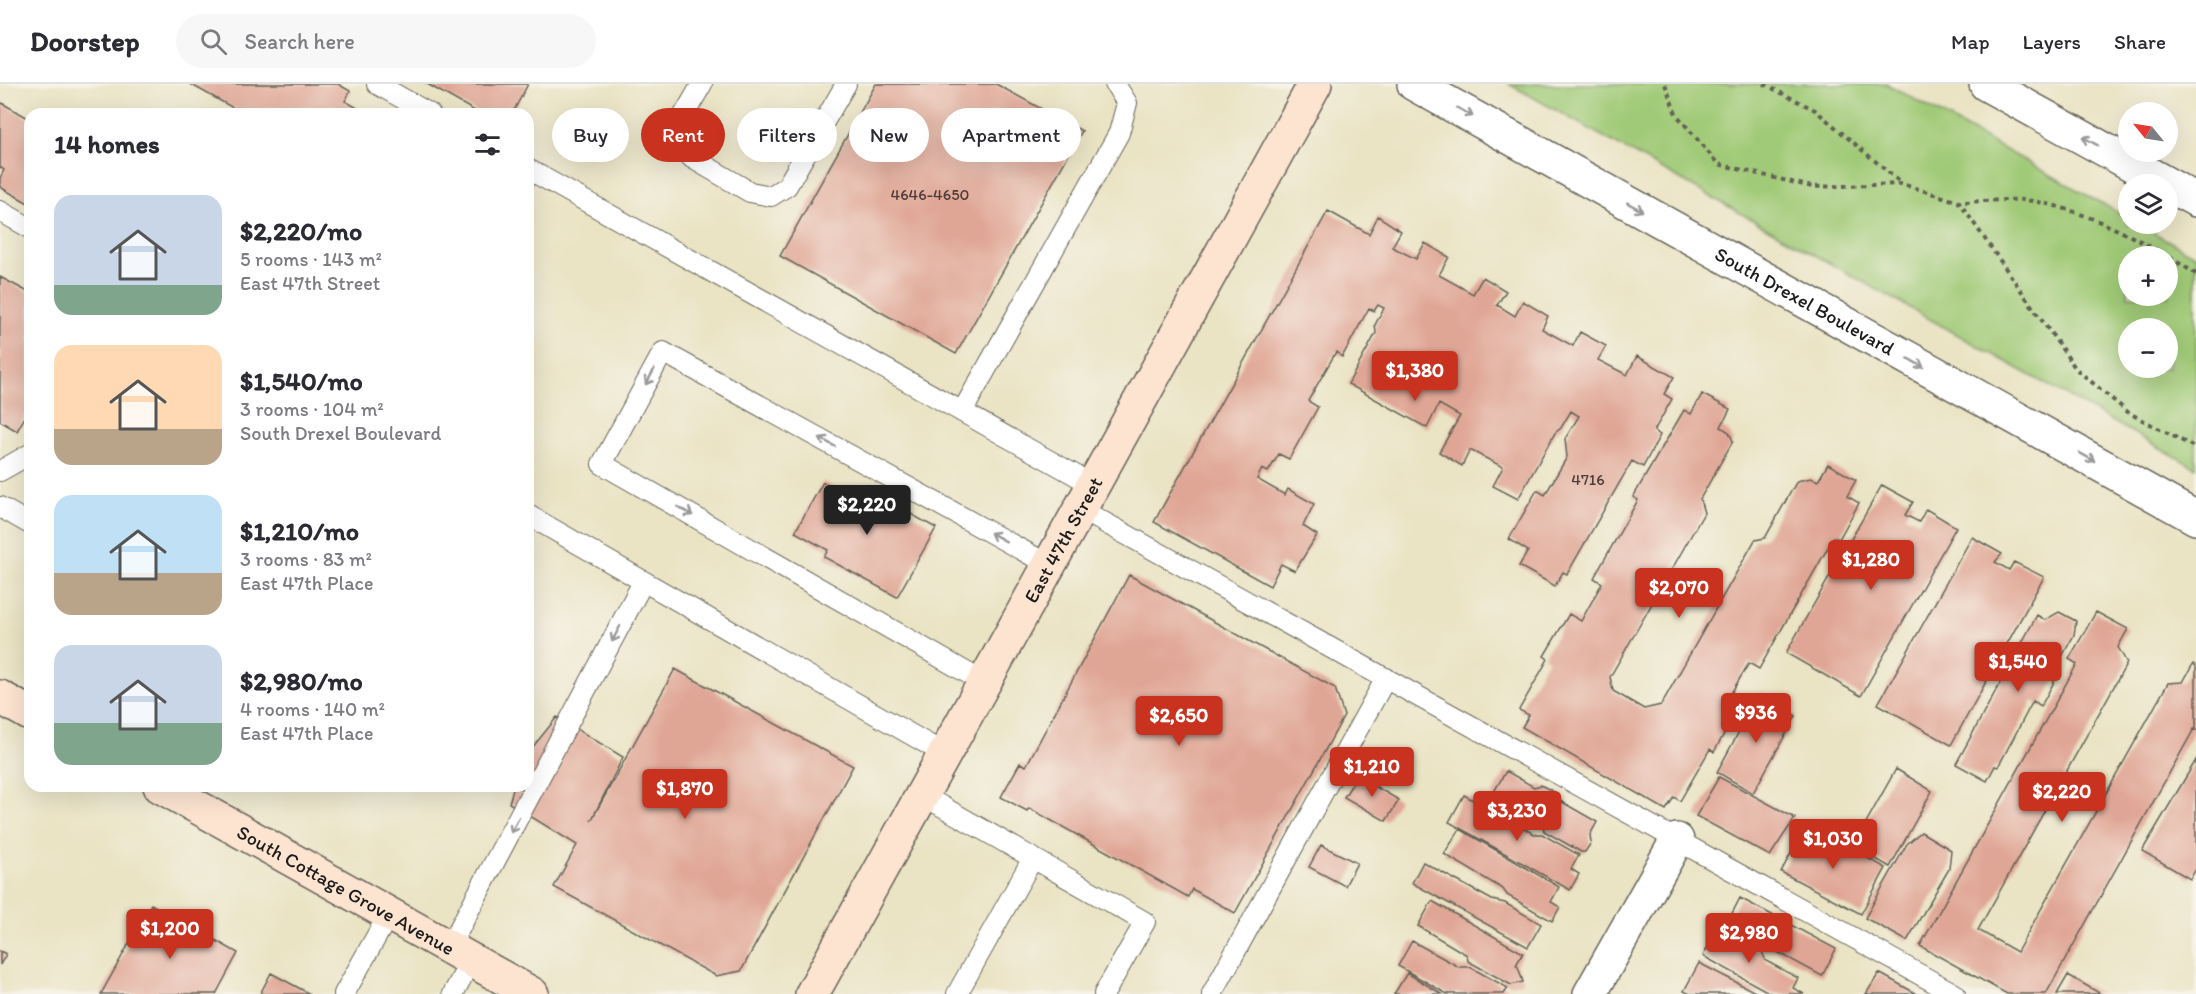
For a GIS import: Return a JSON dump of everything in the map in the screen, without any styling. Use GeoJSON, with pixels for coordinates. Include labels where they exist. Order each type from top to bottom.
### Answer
{"type":"FeatureCollection","features":[{"type":"Feature","properties":{"kind":"main road","name":"East 47th Street"},"geometry":{"type":"LineString","coordinates":[[812,994],[1315,84]]}},
{"type":"Feature","properties":{"kind":"main road"},"geometry":{"type":"LineString","coordinates":[[0,697],[24,711]]}},
{"type":"Feature","properties":{"kind":"main road","name":"South Cottage Grove Avenue"},"geometry":{"type":"LineString","coordinates":[[171,792],[532,994]]}},
{"type":"Feature","properties":{"kind":"street","name":"South Drexel Boulevard"},"geometry":{"type":"LineString","coordinates":[[1414,84],[2196,518]]}},
{"type":"Feature","properties":{"kind":"street"},"geometry":{"type":"LineString","coordinates":[[1986,84],[2196,200]]}},
{"type":"Feature","properties":{"kind":"street"},"geometry":{"type":"LineString","coordinates":[[1590,994],[1677,840]]}},
{"type":"Feature","properties":{"kind":"lane"},"geometry":{"type":"LineString","coordinates":[[377,84],[419,108]]}},
{"type":"Feature","properties":{"kind":"lane"},"geometry":{"type":"LineString","coordinates":[[702,84],[681,120],[678,144],[692,158],[750,192],[771,196],[787,186],[846,84]]}},
{"type":"Feature","properties":{"kind":"lane"},"geometry":{"type":"LineString","coordinates":[[962,412],[1119,133],[1127,103],[1115,84]]}},
{"type":"Feature","properties":{"kind":"lane"},"geometry":{"type":"LineString","coordinates":[[534,172],[962,412],[1086,497],[1386,678],[1955,994]]}},
{"type":"Feature","properties":{"kind":"lane"},"geometry":{"type":"LineString","coordinates":[[0,211],[24,225]]}},
{"type":"Feature","properties":{"kind":"lane"},"geometry":{"type":"LineString","coordinates":[[984,683],[602,464],[635,402],[663,352],[1049,565]]}},
{"type":"Feature","properties":{"kind":"lane"},"geometry":{"type":"LineString","coordinates":[[0,471],[24,457]]}},
{"type":"Feature","properties":{"kind":"lane"},"geometry":{"type":"LineString","coordinates":[[0,507],[24,521]]}},
{"type":"Feature","properties":{"kind":"lane"},"geometry":{"type":"LineString","coordinates":[[534,518],[945,754]]}},
{"type":"Feature","properties":{"kind":"lane"},"geometry":{"type":"LineString","coordinates":[[453,994],[460,954],[644,582]]}},
{"type":"Feature","properties":{"kind":"lane"},"geometry":{"type":"LineString","coordinates":[[1212,994],[1386,678]]}},
{"type":"Feature","properties":{"kind":"lane"},"geometry":{"type":"LineString","coordinates":[[922,795],[1145,921],[1108,993]]}},
{"type":"Feature","properties":{"kind":"lane"},"geometry":{"type":"LineString","coordinates":[[957,994],[1033,858]]}},
{"type":"Feature","properties":{"kind":"lane"},"geometry":{"type":"LineString","coordinates":[[344,994],[389,914]]}},
{"type":"Feature","properties":{"kind":"path"},"geometry":{"type":"LineString","coordinates":[[1665,84],[1676,114],[1718,164],[1812,187],[1902,184],[1959,202],[2024,200],[2080,212],[2175,260],[2196,274]]}},
{"type":"Feature","properties":{"kind":"path"},"geometry":{"type":"LineString","coordinates":[[1764,84],[1815,110],[1902,184]]}},
{"type":"Feature","properties":{"kind":"path"},"geometry":{"type":"LineString","coordinates":[[1959,202],[2076,369],[2129,413],[2196,448]]}},
{"type":"Feature","properties":{"kind":"green space"},"geometry":{"type":"Polygon","coordinates":[[[1509,84],[1887,84],[2118,212],[2118,234],[2156,234],[2178,246],[2118,246],[2118,306],[2178,306],[2178,246],[2196,256],[2196,468],[1509,84]]]}},
{"type":"Feature","properties":{"kind":"building"},"geometry":{"type":"Polygon","coordinates":[[[190,84],[338,84],[350,91],[345,101],[357,108],[233,108],[190,84]]]}},
{"type":"Feature","properties":{"kind":"building"},"geometry":{"type":"Polygon","coordinates":[[[427,84],[528,84],[515,108],[469,108],[427,84]]]}},
{"type":"Feature","properties":{"kind":"building"},"geometry":{"type":"Polygon","coordinates":[[[876,84],[996,84],[1040,108],[941,108],[941,162],[1064,162],[956,354],[780,256],[832,162],[837,162],[837,154],[849,132],[849,162],[929,162],[929,108],[863,108],[876,84]]]}},
{"type":"Feature","properties":{"kind":"building"},"geometry":{"type":"Polygon","coordinates":[[[0,102],[24,116],[24,201],[0,187],[0,178],[4,170],[0,167],[0,102]]]}},
{"type":"Feature","properties":{"kind":"building"},"geometry":{"type":"Polygon","coordinates":[[[1328,211],[1369,234],[1378,216],[1401,231],[1392,247],[1416,259],[1425,243],[1449,257],[1439,275],[1473,294],[1483,277],[1506,291],[1497,305],[1515,316],[1523,301],[1548,316],[1542,329],[1573,346],[1580,332],[1606,346],[1598,360],[1627,375],[1637,356],[1674,377],[1664,394],[1672,399],[1654,431],[1660,435],[1643,467],[1632,461],[1567,574],[1563,572],[1555,586],[1519,566],[1528,551],[1509,539],[1537,490],[1545,495],[1567,457],[1565,439],[1579,416],[1571,411],[1561,428],[1555,433],[1518,499],[1493,486],[1503,467],[1470,450],[1462,466],[1439,452],[1460,416],[1439,404],[1427,428],[1348,384],[1376,333],[1375,325],[1384,308],[1378,305],[1374,311],[1369,308],[1342,357],[1336,352],[1308,401],[1318,407],[1289,459],[1279,454],[1268,472],[1262,469],[1257,479],[1285,495],[1288,489],[1314,504],[1303,526],[1317,535],[1295,571],[1281,564],[1270,586],[1154,522],[1328,211]]]}},
{"type":"Feature","properties":{"kind":"building"},"geometry":{"type":"Polygon","coordinates":[[[0,277],[24,290],[24,419],[17,431],[0,421],[0,277]]]}},
{"type":"Feature","properties":{"kind":"building"},"geometry":{"type":"Polygon","coordinates":[[[1702,394],[1730,409],[1721,427],[1729,432],[1733,441],[1700,499],[1704,513],[1610,677],[1613,691],[1644,709],[1661,705],[1755,540],[1765,538],[1797,481],[1811,478],[1818,481],[1828,464],[1856,480],[1847,496],[1859,503],[1839,539],[1834,537],[1759,669],[1749,663],[1727,700],[1739,707],[1714,752],[1710,749],[1680,801],[1674,797],[1666,810],[1522,727],[1529,715],[1519,710],[1548,659],[1544,656],[1569,614],[1581,621],[1602,583],[1594,578],[1638,500],[1633,497],[1684,410],[1691,414],[1702,394]]]}},
{"type":"Feature","properties":{"kind":"building"},"geometry":{"type":"Polygon","coordinates":[[[823,482],[859,502],[866,489],[936,528],[897,597],[824,557],[828,550],[795,532],[823,482]]]}},
{"type":"Feature","properties":{"kind":"building"},"geometry":{"type":"Polygon","coordinates":[[[1882,485],[1913,502],[1905,515],[1919,522],[1926,509],[1956,527],[1861,696],[1786,653],[1882,485]]]}},
{"type":"Feature","properties":{"kind":"building"},"geometry":{"type":"Polygon","coordinates":[[[1972,537],[2002,554],[1995,562],[2009,570],[2014,562],[2044,577],[1951,745],[1878,704],[1972,537]]]}},
{"type":"Feature","properties":{"kind":"building"},"geometry":{"type":"Polygon","coordinates":[[[1129,575],[1335,688],[1344,716],[1235,913],[1192,889],[1188,897],[1029,808],[1027,811],[1001,797],[1020,763],[1026,766],[1129,575]]]}},
{"type":"Feature","properties":{"kind":"building"},"geometry":{"type":"Polygon","coordinates":[[[2059,612],[2076,621],[2074,635],[2055,669],[2056,678],[2041,706],[2033,701],[1998,767],[1995,766],[1987,781],[1956,764],[2037,615],[2045,620],[2059,612]]]}},
{"type":"Feature","properties":{"kind":"building"},"geometry":{"type":"Polygon","coordinates":[[[2096,612],[2128,629],[2118,647],[2127,663],[1978,930],[2017,952],[2168,683],[2183,682],[2193,664],[2196,666],[2196,730],[2194,729],[2046,994],[2007,994],[1920,946],[2077,664],[2069,659],[2096,612]]]}},
{"type":"Feature","properties":{"kind":"building"},"geometry":{"type":"Polygon","coordinates":[[[675,669],[853,766],[741,971],[716,976],[554,887],[577,845],[509,803],[512,792],[534,792],[534,746],[557,717],[623,757],[591,821],[675,669]]]}},
{"type":"Feature","properties":{"kind":"building"},"geometry":{"type":"Polygon","coordinates":[[[1759,695],[1796,716],[1753,793],[1717,772],[1759,695]]]}},
{"type":"Feature","properties":{"kind":"building"},"geometry":{"type":"Polygon","coordinates":[[[2196,760],[2196,869],[2190,879],[2142,851],[2196,760]]]}},
{"type":"Feature","properties":{"kind":"building"},"geometry":{"type":"Polygon","coordinates":[[[1896,769],[1932,791],[1890,867],[1853,846],[1896,769]]]}},
{"type":"Feature","properties":{"kind":"building"},"geometry":{"type":"Polygon","coordinates":[[[1506,771],[1534,787],[1541,785],[1554,792],[1555,798],[1597,822],[1590,835],[1591,843],[1585,852],[1581,852],[1544,831],[1543,825],[1492,795],[1506,771]]]}},
{"type":"Feature","properties":{"kind":"building"},"geometry":{"type":"Polygon","coordinates":[[[1357,776],[1399,800],[1386,821],[1344,797],[1357,776]]]}},
{"type":"Feature","properties":{"kind":"building"},"geometry":{"type":"Polygon","coordinates":[[[1719,777],[1795,818],[1770,856],[1696,816],[1719,777]]]}},
{"type":"Feature","properties":{"kind":"building"},"geometry":{"type":"Polygon","coordinates":[[[1464,795],[1534,834],[1542,834],[1579,855],[1571,869],[1579,874],[1570,890],[1449,822],[1464,795]]]}},
{"type":"Feature","properties":{"kind":"building"},"geometry":{"type":"Polygon","coordinates":[[[1806,825],[1886,868],[1861,914],[1781,872],[1806,825]]]}},
{"type":"Feature","properties":{"kind":"building"},"geometry":{"type":"Polygon","coordinates":[[[1460,829],[1559,887],[1551,902],[1560,907],[1552,921],[1444,854],[1460,829]]]}},
{"type":"Feature","properties":{"kind":"building"},"geometry":{"type":"Polygon","coordinates":[[[1921,832],[1951,850],[1949,869],[1907,941],[1865,918],[1907,844],[1921,832]]]}},
{"type":"Feature","properties":{"kind":"building"},"geometry":{"type":"Polygon","coordinates":[[[1321,845],[1357,863],[1345,886],[1309,867],[1321,845]]]}},
{"type":"Feature","properties":{"kind":"building"},"geometry":{"type":"Polygon","coordinates":[[[1423,862],[1492,900],[1505,903],[1541,924],[1528,947],[1412,883],[1423,862]]]}},
{"type":"Feature","properties":{"kind":"building"},"geometry":{"type":"Polygon","coordinates":[[[1740,898],[1836,949],[1822,976],[1772,949],[1763,950],[1724,929],[1740,898]]]}},
{"type":"Feature","properties":{"kind":"building"},"geometry":{"type":"Polygon","coordinates":[[[1432,901],[1523,953],[1516,965],[1523,982],[1511,985],[1468,961],[1467,955],[1418,926],[1432,901]]]}},
{"type":"Feature","properties":{"kind":"building"},"geometry":{"type":"Polygon","coordinates":[[[151,904],[238,953],[216,994],[101,994],[151,904]]]}},
{"type":"Feature","properties":{"kind":"building"},"geometry":{"type":"Polygon","coordinates":[[[1718,928],[1762,952],[1766,961],[1798,978],[1793,988],[1804,994],[1772,994],[1703,956],[1718,928]]]}},
{"type":"Feature","properties":{"kind":"building"},"geometry":{"type":"Polygon","coordinates":[[[1412,941],[1459,967],[1470,967],[1508,988],[1504,994],[1447,994],[1398,966],[1412,941]]]}},
{"type":"Feature","properties":{"kind":"building"},"geometry":{"type":"Polygon","coordinates":[[[0,951],[6,954],[0,965],[0,951]]]}},
{"type":"Feature","properties":{"kind":"building"},"geometry":{"type":"Polygon","coordinates":[[[1699,963],[1759,994],[1690,994],[1684,991],[1699,963]]]}},
{"type":"Feature","properties":{"kind":"building"},"geometry":{"type":"Polygon","coordinates":[[[271,973],[310,994],[260,994],[271,973]]]}},
{"type":"Feature","properties":{"kind":"building"},"geometry":{"type":"Polygon","coordinates":[[[1407,973],[1442,994],[1394,994],[1407,973]]]}},
{"type":"Feature","properties":{"kind":"building"},"geometry":{"type":"Polygon","coordinates":[[[1879,973],[1917,994],[1866,994],[1879,973]]]}},
{"type":"Feature","properties":{"kind":"building"},"geometry":{"type":"Polygon","coordinates":[[[2068,975],[2101,994],[2057,994],[2068,975]]]}}]}
